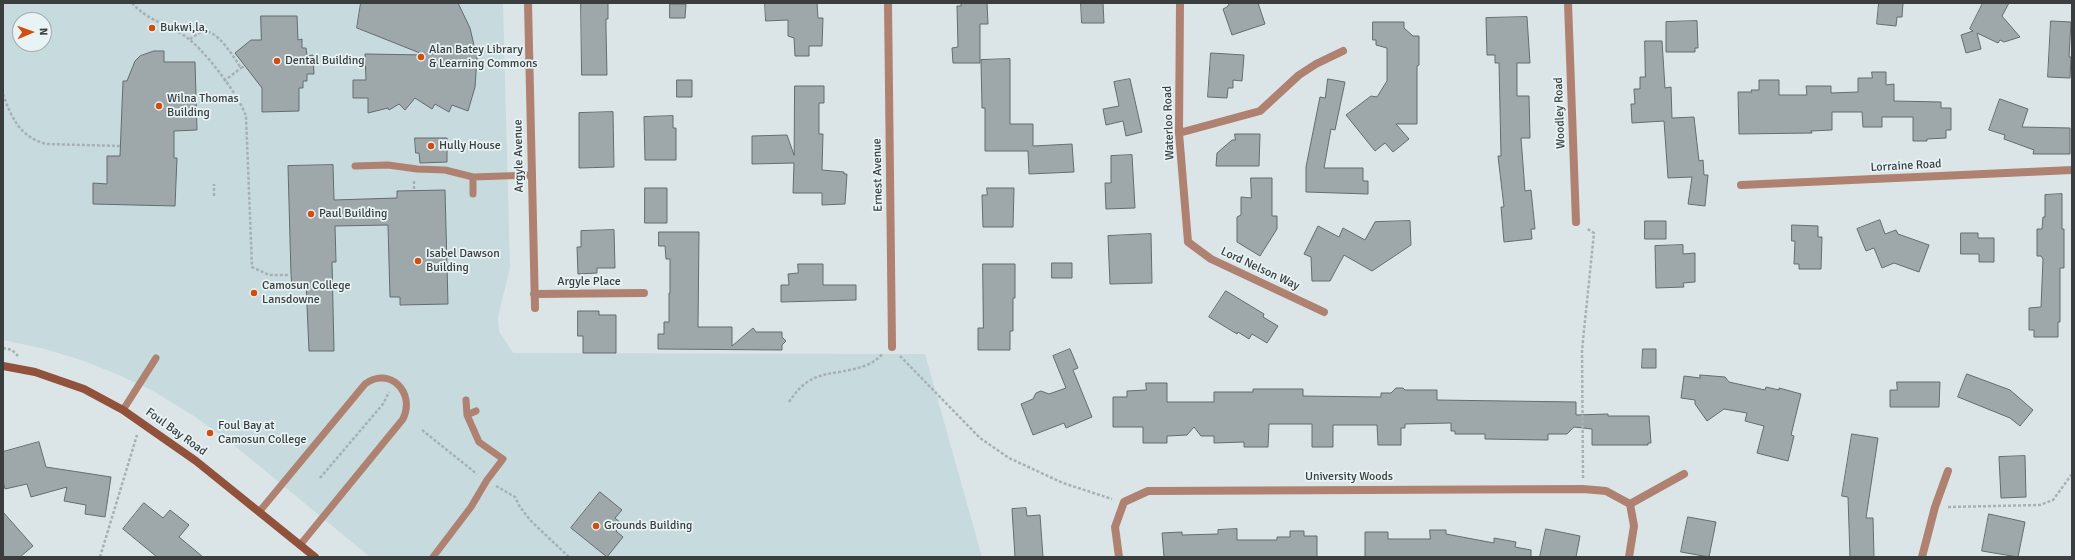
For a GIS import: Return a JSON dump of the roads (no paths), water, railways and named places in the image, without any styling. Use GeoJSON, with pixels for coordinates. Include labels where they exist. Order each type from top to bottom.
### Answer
{"type":"FeatureCollection","features":[{"type":"Feature","properties":{"kind":"main road","name":"Foul Bay Road"},"geometry":{"type":"LineString","coordinates":[[3,366],[35,372],[84,389],[123,410],[196,461],[315,557]]}},
{"type":"Feature","properties":{"kind":"street","name":"Argyle Avenue"},"geometry":{"type":"LineString","coordinates":[[528,3],[535,308]]}},
{"type":"Feature","properties":{"kind":"street","name":"Ernest Avenue"},"geometry":{"type":"LineString","coordinates":[[888,3],[892,347]]}},
{"type":"Feature","properties":{"kind":"street","name":"Waterloo Road"},"geometry":{"type":"LineString","coordinates":[[1180,3],[1180,133],[1188,242]]}},
{"type":"Feature","properties":{"kind":"street","name":"Woodley Road"},"geometry":{"type":"LineString","coordinates":[[1568,3],[1576,222]]}},
{"type":"Feature","properties":{"kind":"street"},"geometry":{"type":"LineString","coordinates":[[1180,133],[1260,111],[1299,75],[1316,64],[1343,51]]}},
{"type":"Feature","properties":{"kind":"street","name":"Lorraine Road"},"geometry":{"type":"LineString","coordinates":[[1741,185],[2072,170]]}},
{"type":"Feature","properties":{"kind":"street","name":"Lord Nelson Way"},"geometry":{"type":"LineString","coordinates":[[1188,242],[1211,259],[1324,312]]}},
{"type":"Feature","properties":{"kind":"street","name":"Argyle Place"},"geometry":{"type":"LineString","coordinates":[[534,294],[644,293]]}},
{"type":"Feature","properties":{"kind":"street"},"geometry":{"type":"LineString","coordinates":[[1922,557],[1935,507],[1948,471]]}},
{"type":"Feature","properties":{"kind":"street"},"geometry":{"type":"LineString","coordinates":[[1629,557],[1634,526],[1630,504],[1684,474]]}},
{"type":"Feature","properties":{"kind":"street","name":"University Woods"},"geometry":{"type":"LineString","coordinates":[[1119,557],[1116,527],[1124,502],[1148,491],[1583,488],[1606,491],[1630,504]]}},
{"type":"Feature","properties":{"kind":"lane"},"geometry":{"type":"LineString","coordinates":[[355,166],[388,165],[417,169],[445,170],[473,177],[532,175]]}},
{"type":"Feature","properties":{"kind":"lane"},"geometry":{"type":"LineString","coordinates":[[473,177],[473,194]]}},
{"type":"Feature","properties":{"kind":"lane"},"geometry":{"type":"LineString","coordinates":[[123,410],[156,358]]}},
{"type":"Feature","properties":{"kind":"lane"},"geometry":{"type":"LineString","coordinates":[[259,512],[365,384],[372,378],[385,378],[394,382],[403,389],[407,402],[402,419],[300,545]]}},
{"type":"Feature","properties":{"kind":"lane"},"geometry":{"type":"LineString","coordinates":[[433,557],[471,507],[487,480],[504,459],[479,442],[467,415],[466,400]]}},
{"type":"Feature","properties":{"kind":"lane"},"geometry":{"type":"LineString","coordinates":[[467,415],[476,411]]}},
{"type":"Feature","properties":{"kind":"place","name":"Bukwi,la,"},"geometry":{"type":"Point","coordinates":[152,28]}},
{"type":"Feature","properties":{"kind":"place","name":"Alan Batey Library & Learning Commons"},"geometry":{"type":"Point","coordinates":[421,57]}},
{"type":"Feature","properties":{"kind":"place","name":"Dental Building"},"geometry":{"type":"Point","coordinates":[277,61]}},
{"type":"Feature","properties":{"kind":"place","name":"Wilna Thomas Building"},"geometry":{"type":"Point","coordinates":[159,106]}},
{"type":"Feature","properties":{"kind":"place","name":"Hully House"},"geometry":{"type":"Point","coordinates":[431,146]}},
{"type":"Feature","properties":{"kind":"place","name":"Paul Building"},"geometry":{"type":"Point","coordinates":[311,214]}},
{"type":"Feature","properties":{"kind":"place","name":"Isabel Dawson Building"},"geometry":{"type":"Point","coordinates":[418,261]}},
{"type":"Feature","properties":{"kind":"place","name":"Camosun College Lansdowne"},"geometry":{"type":"Point","coordinates":[254,293]}},
{"type":"Feature","properties":{"kind":"place","name":"Foul Bay at Camosun College"},"geometry":{"type":"Point","coordinates":[210,433]}},
{"type":"Feature","properties":{"kind":"place","name":"Grounds Building"},"geometry":{"type":"Point","coordinates":[596,526]}}]}
